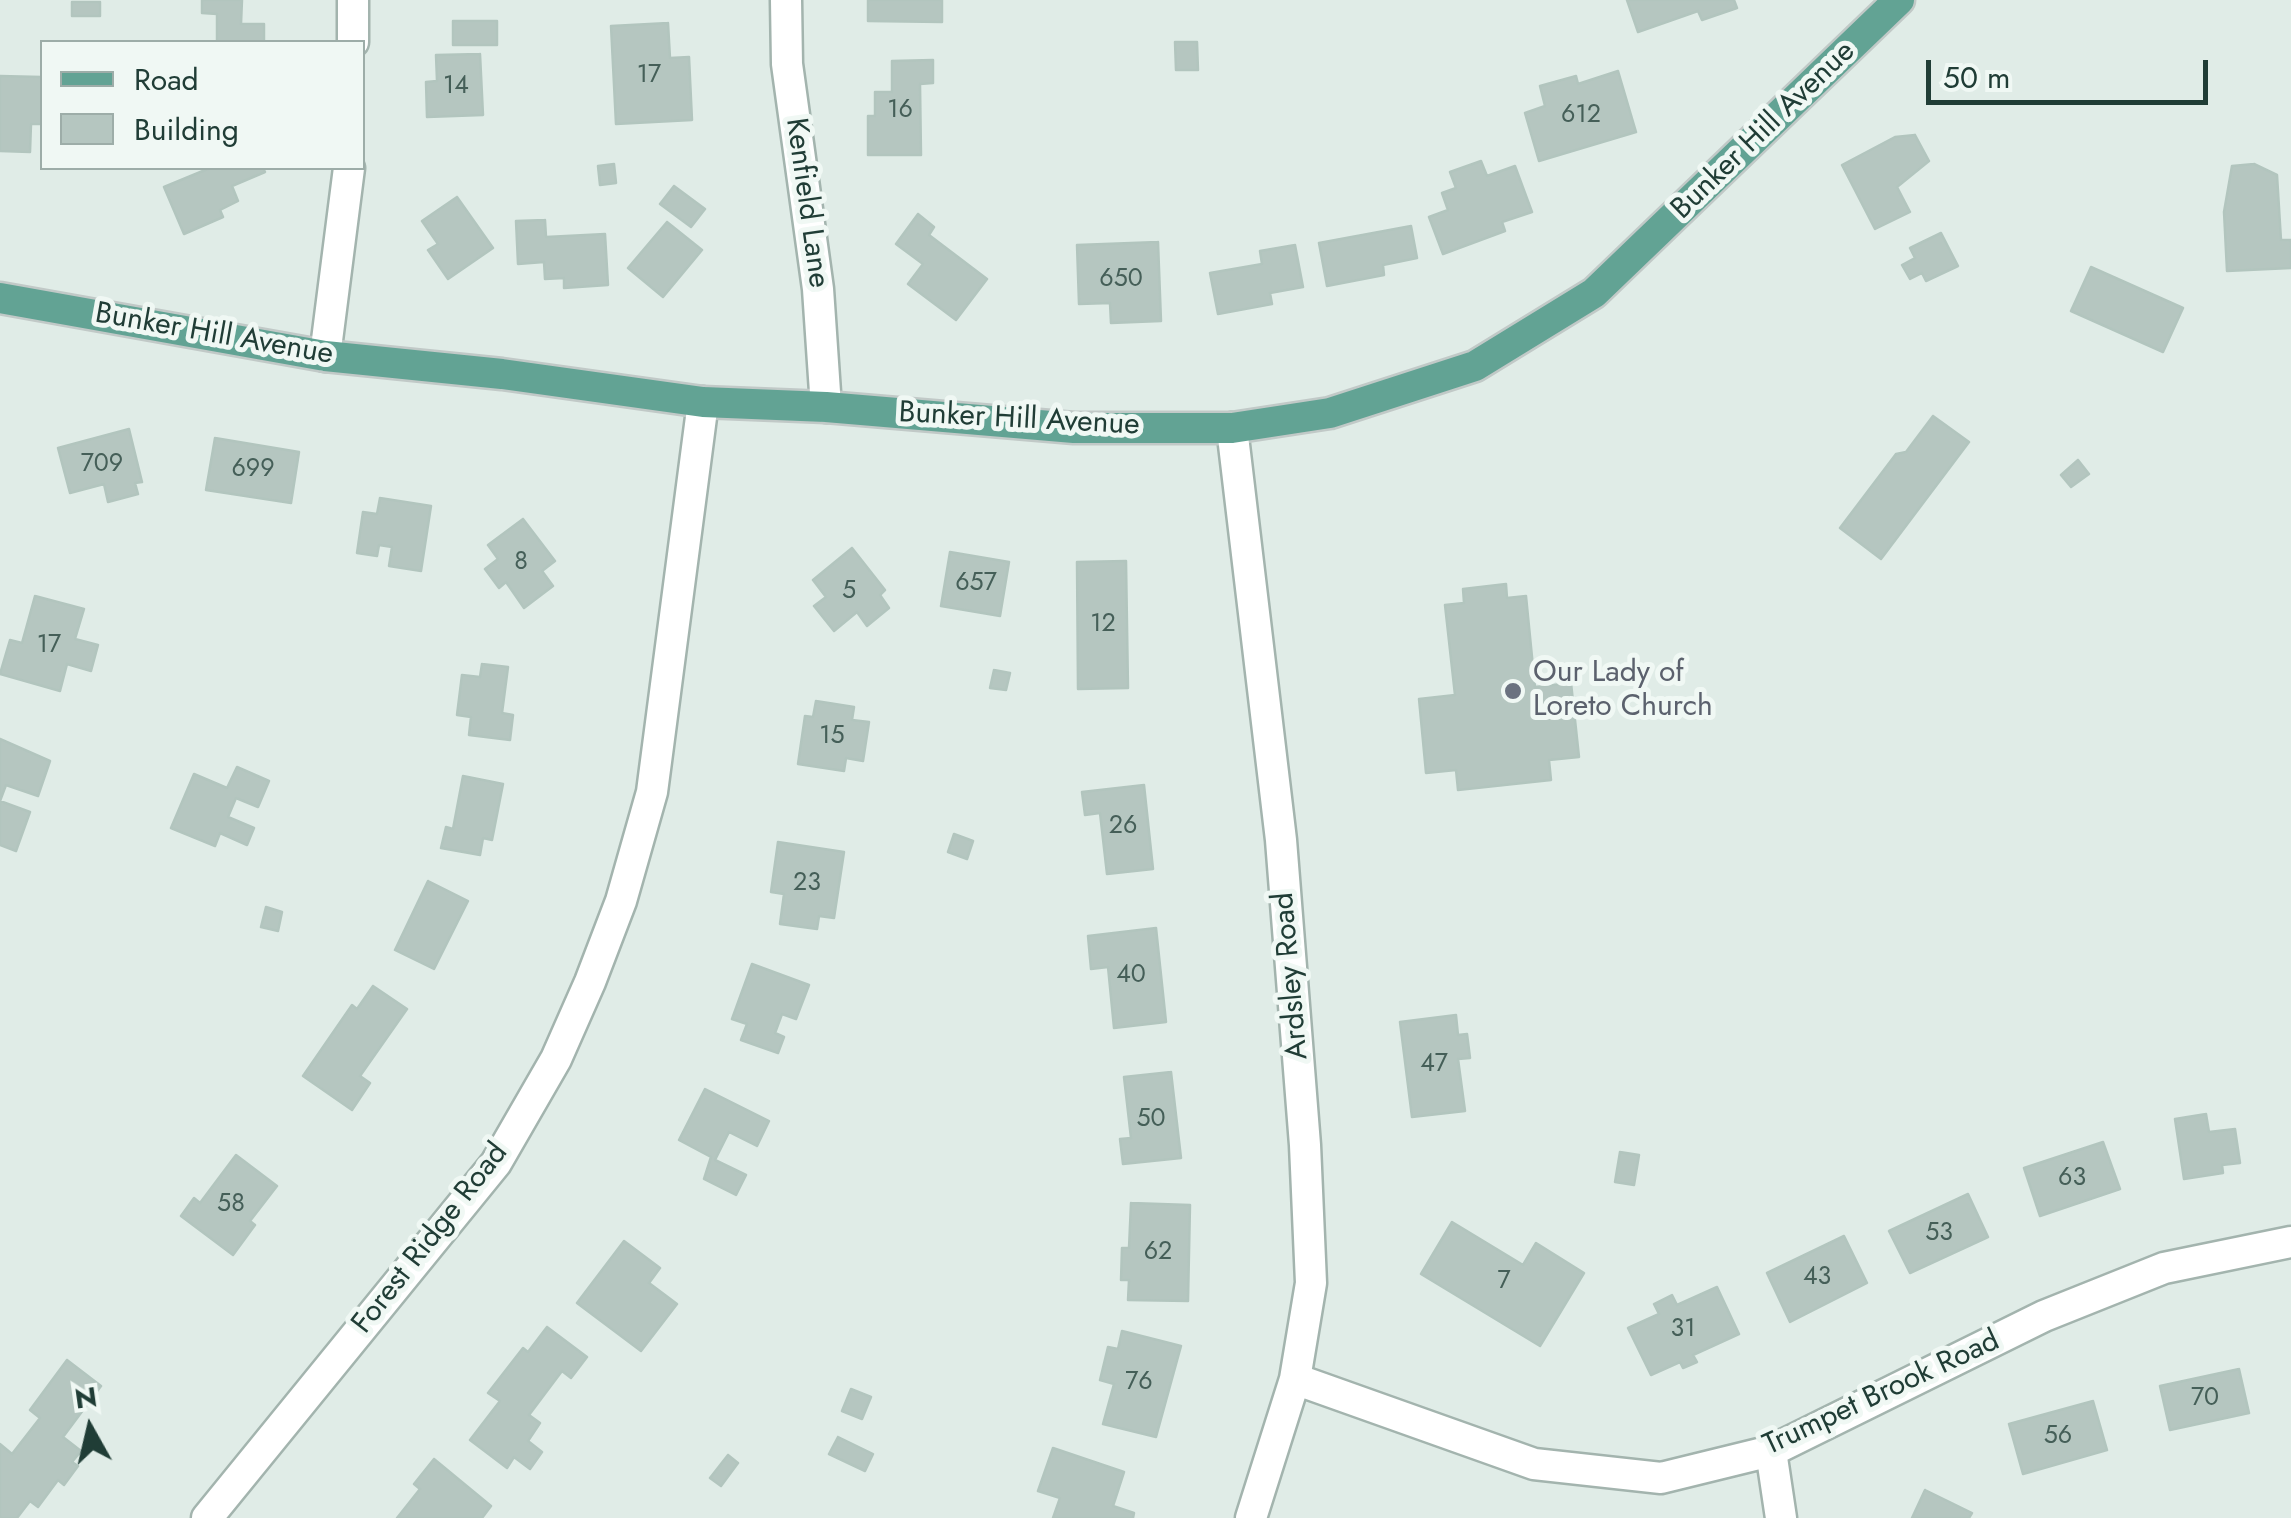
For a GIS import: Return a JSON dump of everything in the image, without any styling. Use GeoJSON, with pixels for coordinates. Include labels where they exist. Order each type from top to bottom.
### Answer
{"type":"FeatureCollection","features":[{"type":"Feature","properties":{"kind":"main road","name":"Bunker Hill Avenue"},"geometry":{"type":"LineString","coordinates":[[0,298],[324,356],[502,374],[703,402],[826,407],[1074,428],[1232,428],[1330,413],[1474,366],[1594,294],[1899,0]]}},
{"type":"Feature","properties":{"kind":"street"},"geometry":{"type":"LineString","coordinates":[[353,0],[353,40]]}},
{"type":"Feature","properties":{"kind":"street","name":"Kenfield Lane"},"geometry":{"type":"LineString","coordinates":[[786,0],[787,64],[818,289],[826,407]]}},
{"type":"Feature","properties":{"kind":"street"},"geometry":{"type":"LineString","coordinates":[[324,356],[349,170]]}},
{"type":"Feature","properties":{"kind":"street","name":"Forest Ridge Road"},"geometry":{"type":"LineString","coordinates":[[207,1518],[496,1163],[556,1059],[621,901],[652,792],[703,402]]}},
{"type":"Feature","properties":{"kind":"street","name":"Ardsley Road"},"geometry":{"type":"LineString","coordinates":[[1232,428],[1281,840],[1305,1145],[1311,1284],[1296,1379],[1252,1518]]}},
{"type":"Feature","properties":{"kind":"street","name":"Trumpet Brook Road"},"geometry":{"type":"LineString","coordinates":[[1296,1379],[1534,1464],[1661,1478],[1770,1451],[2044,1316],[2164,1268],[2291,1242]]}},
{"type":"Feature","properties":{"kind":"street"},"geometry":{"type":"LineString","coordinates":[[1770,1451],[1781,1518]]}},
{"type":"Feature","properties":{"kind":"building"},"geometry":{"type":"Polygon","coordinates":[[[202,0],[242,0],[241,24],[264,24],[264,40],[217,40],[217,14],[202,13],[202,0]]]}},
{"type":"Feature","properties":{"kind":"building"},"geometry":{"type":"Polygon","coordinates":[[[868,0],[942,0],[942,22],[868,21],[868,0]]]}},
{"type":"Feature","properties":{"kind":"building"},"geometry":{"type":"Polygon","coordinates":[[[1627,0],[1734,0],[1737,8],[1702,20],[1698,11],[1638,32],[1627,0]]]}},
{"type":"Feature","properties":{"kind":"building"},"geometry":{"type":"Polygon","coordinates":[[[72,2],[100,2],[100,16],[72,16],[72,2]]]}},
{"type":"Feature","properties":{"kind":"building"},"geometry":{"type":"Polygon","coordinates":[[[453,21],[497,21],[497,45],[453,45],[453,21]]]}},
{"type":"Feature","properties":{"kind":"building"},"geometry":{"type":"Polygon","coordinates":[[[668,23],[670,58],[689,57],[692,120],[616,124],[611,26],[668,23]]]}},
{"type":"Feature","properties":{"kind":"building"},"geometry":{"type":"Polygon","coordinates":[[[1175,42],[1197,42],[1198,70],[1176,70],[1175,42]]]}},
{"type":"Feature","properties":{"kind":"building"},"geometry":{"type":"Polygon","coordinates":[[[480,54],[483,115],[427,117],[426,82],[437,81],[436,55],[480,54]]]}},
{"type":"Feature","properties":{"kind":"building"},"geometry":{"type":"Polygon","coordinates":[[[933,60],[933,83],[920,84],[921,155],[868,155],[868,116],[875,116],[875,92],[892,92],[892,61],[933,60]]]}},
{"type":"Feature","properties":{"kind":"building"},"geometry":{"type":"Polygon","coordinates":[[[1618,71],[1636,132],[1539,161],[1525,113],[1545,106],[1540,86],[1576,76],[1578,84],[1618,71]]]}},
{"type":"Feature","properties":{"kind":"building"},"geometry":{"type":"Polygon","coordinates":[[[0,76],[40,77],[40,124],[31,124],[30,152],[0,151],[0,76]]]}},
{"type":"Feature","properties":{"kind":"building"},"geometry":{"type":"Polygon","coordinates":[[[1915,135],[1929,161],[1897,187],[1910,212],[1875,229],[1842,165],[1895,137],[1915,135]]]}},
{"type":"Feature","properties":{"kind":"building"},"geometry":{"type":"Polygon","coordinates":[[[1481,161],[1487,176],[1515,166],[1532,212],[1502,222],[1505,231],[1443,254],[1429,217],[1448,210],[1442,193],[1456,188],[1450,172],[1481,161]]]}},
{"type":"Feature","properties":{"kind":"building"},"geometry":{"type":"Polygon","coordinates":[[[614,164],[616,183],[600,185],[598,166],[614,164]]]}},
{"type":"Feature","properties":{"kind":"building"},"geometry":{"type":"Polygon","coordinates":[[[2254,164],[2277,175],[2281,240],[2291,240],[2291,268],[2227,271],[2224,212],[2232,166],[2254,164]]]}},
{"type":"Feature","properties":{"kind":"building"},"geometry":{"type":"Polygon","coordinates":[[[205,170],[265,172],[232,186],[238,201],[220,210],[223,217],[184,234],[164,187],[205,170]]]}},
{"type":"Feature","properties":{"kind":"building"},"geometry":{"type":"Polygon","coordinates":[[[674,186],[705,209],[691,227],[660,204],[674,186]]]}},
{"type":"Feature","properties":{"kind":"building"},"geometry":{"type":"Polygon","coordinates":[[[457,197],[493,248],[448,279],[428,250],[438,244],[422,221],[457,197]]]}},
{"type":"Feature","properties":{"kind":"building"},"geometry":{"type":"Polygon","coordinates":[[[918,214],[934,227],[929,235],[987,279],[956,320],[908,284],[923,264],[896,244],[918,214]]]}},
{"type":"Feature","properties":{"kind":"building"},"geometry":{"type":"Polygon","coordinates":[[[545,220],[546,237],[605,234],[608,285],[564,288],[564,278],[545,279],[544,262],[518,264],[516,221],[545,220]]]}},
{"type":"Feature","properties":{"kind":"building"},"geometry":{"type":"Polygon","coordinates":[[[667,222],[702,250],[663,297],[628,268],[667,222]]]}},
{"type":"Feature","properties":{"kind":"building"},"geometry":{"type":"Polygon","coordinates":[[[1411,226],[1417,258],[1383,265],[1384,275],[1327,286],[1319,243],[1411,226]]]}},
{"type":"Feature","properties":{"kind":"building"},"geometry":{"type":"Polygon","coordinates":[[[1941,233],[1958,266],[1926,281],[1922,273],[1910,279],[1902,265],[1915,258],[1910,248],[1941,233]]]}},
{"type":"Feature","properties":{"kind":"building"},"geometry":{"type":"Polygon","coordinates":[[[1158,242],[1161,321],[1111,323],[1110,303],[1079,304],[1077,245],[1158,242]]]}},
{"type":"Feature","properties":{"kind":"building"},"geometry":{"type":"Polygon","coordinates":[[[1295,245],[1303,287],[1270,293],[1272,304],[1218,314],[1210,273],[1262,264],[1260,251],[1295,245]]]}},
{"type":"Feature","properties":{"kind":"building"},"geometry":{"type":"Polygon","coordinates":[[[2091,267],[2183,308],[2163,352],[2071,311],[2091,267]]]}},
{"type":"Feature","properties":{"kind":"building"},"geometry":{"type":"Polygon","coordinates":[[[1933,416],[1969,442],[1881,559],[1840,528],[1896,454],[1906,452],[1933,416]]]}},
{"type":"Feature","properties":{"kind":"building"},"geometry":{"type":"Polygon","coordinates":[[[129,429],[142,482],[135,483],[138,494],[108,502],[104,484],[70,493],[58,448],[129,429]]]}},
{"type":"Feature","properties":{"kind":"building"},"geometry":{"type":"Polygon","coordinates":[[[215,438],[299,452],[291,503],[206,490],[215,438]]]}},
{"type":"Feature","properties":{"kind":"building"},"geometry":{"type":"Polygon","coordinates":[[[2078,460],[2089,474],[2071,487],[2061,475],[2078,460]]]}},
{"type":"Feature","properties":{"kind":"building"},"geometry":{"type":"Polygon","coordinates":[[[380,498],[431,506],[421,571],[389,566],[392,547],[379,545],[377,556],[357,553],[363,512],[377,514],[380,498]]]}},
{"type":"Feature","properties":{"kind":"building"},"geometry":{"type":"Polygon","coordinates":[[[523,519],[555,561],[542,571],[553,586],[524,608],[506,582],[499,588],[485,569],[498,559],[488,545],[523,519]]]}},
{"type":"Feature","properties":{"kind":"building"},"geometry":{"type":"Polygon","coordinates":[[[852,548],[885,590],[880,595],[889,608],[867,626],[857,612],[834,631],[814,606],[826,597],[813,580],[852,548]]]}},
{"type":"Feature","properties":{"kind":"building"},"geometry":{"type":"Polygon","coordinates":[[[950,552],[1009,562],[1000,616],[941,606],[950,552]]]}},
{"type":"Feature","properties":{"kind":"building"},"geometry":{"type":"Polygon","coordinates":[[[1126,561],[1128,688],[1078,689],[1077,562],[1126,561]]]}},
{"type":"Feature","properties":{"kind":"building","name":"Our Lady of Loreto Church"},"geometry":{"type":"Polygon","coordinates":[[[1506,584],[1507,598],[1526,596],[1535,687],[1571,683],[1579,757],[1549,760],[1551,780],[1458,790],[1456,770],[1426,773],[1419,699],[1455,695],[1445,605],[1464,603],[1463,589],[1506,584]]]}},
{"type":"Feature","properties":{"kind":"building"},"geometry":{"type":"Polygon","coordinates":[[[35,596],[84,609],[75,639],[98,645],[91,671],[67,664],[60,691],[0,674],[10,640],[22,643],[35,596]]]}},
{"type":"Feature","properties":{"kind":"building"},"geometry":{"type":"Polygon","coordinates":[[[482,664],[508,667],[502,713],[513,715],[510,740],[469,735],[471,717],[457,715],[462,675],[480,677],[482,664]]]}},
{"type":"Feature","properties":{"kind":"building"},"geometry":{"type":"Polygon","coordinates":[[[994,670],[1010,673],[1006,690],[990,688],[994,670]]]}},
{"type":"Feature","properties":{"kind":"building"},"geometry":{"type":"Polygon","coordinates":[[[816,701],[854,707],[852,720],[869,722],[863,761],[846,758],[844,771],[798,764],[805,716],[813,717],[816,701]]]}},
{"type":"Feature","properties":{"kind":"building"},"geometry":{"type":"Polygon","coordinates":[[[0,739],[50,761],[38,796],[6,785],[0,801],[0,739]]]}},
{"type":"Feature","properties":{"kind":"building"},"geometry":{"type":"Polygon","coordinates":[[[237,767],[269,781],[258,807],[236,798],[228,817],[254,828],[247,845],[220,833],[215,846],[171,828],[194,774],[227,788],[237,767]]]}},
{"type":"Feature","properties":{"kind":"building"},"geometry":{"type":"Polygon","coordinates":[[[463,776],[503,784],[492,840],[483,838],[480,855],[441,848],[446,827],[453,829],[463,776]]]}},
{"type":"Feature","properties":{"kind":"building"},"geometry":{"type":"Polygon","coordinates":[[[1144,785],[1153,869],[1107,874],[1100,813],[1085,815],[1082,792],[1144,785]]]}},
{"type":"Feature","properties":{"kind":"building"},"geometry":{"type":"Polygon","coordinates":[[[0,801],[30,812],[16,851],[0,845],[0,801]]]}},
{"type":"Feature","properties":{"kind":"building"},"geometry":{"type":"Polygon","coordinates":[[[954,834],[973,841],[967,859],[948,852],[954,834]]]}},
{"type":"Feature","properties":{"kind":"building"},"geometry":{"type":"Polygon","coordinates":[[[778,842],[844,852],[834,918],[819,916],[817,929],[780,924],[784,894],[771,892],[778,842]]]}},
{"type":"Feature","properties":{"kind":"building"},"geometry":{"type":"Polygon","coordinates":[[[428,881],[468,901],[434,969],[395,950],[428,881]]]}},
{"type":"Feature","properties":{"kind":"building"},"geometry":{"type":"Polygon","coordinates":[[[266,907],[282,912],[278,931],[261,927],[266,907]]]}},
{"type":"Feature","properties":{"kind":"building"},"geometry":{"type":"Polygon","coordinates":[[[1156,928],[1166,1022],[1114,1028],[1108,967],[1091,969],[1088,936],[1156,928]]]}},
{"type":"Feature","properties":{"kind":"building"},"geometry":{"type":"Polygon","coordinates":[[[752,964],[809,985],[796,1019],[782,1014],[775,1033],[784,1037],[778,1053],[741,1040],[747,1024],[732,1019],[752,964]]]}},
{"type":"Feature","properties":{"kind":"building"},"geometry":{"type":"Polygon","coordinates":[[[373,986],[407,1009],[360,1076],[370,1083],[352,1110],[303,1076],[352,1005],[357,1009],[373,986]]]}},
{"type":"Feature","properties":{"kind":"building"},"geometry":{"type":"Polygon","coordinates":[[[1456,1015],[1458,1035],[1467,1034],[1470,1058],[1458,1059],[1465,1111],[1412,1117],[1400,1022],[1456,1015]]]}},
{"type":"Feature","properties":{"kind":"building"},"geometry":{"type":"Polygon","coordinates":[[[1171,1072],[1181,1158],[1123,1164],[1120,1139],[1131,1138],[1124,1077],[1171,1072]]]}},
{"type":"Feature","properties":{"kind":"building"},"geometry":{"type":"Polygon","coordinates":[[[705,1089],[769,1121],[757,1146],[729,1132],[715,1160],[746,1175],[736,1195],[704,1179],[711,1157],[679,1140],[705,1089]]]}},
{"type":"Feature","properties":{"kind":"building"},"geometry":{"type":"Polygon","coordinates":[[[2206,1114],[2209,1132],[2235,1129],[2240,1163],[2222,1165],[2223,1173],[2184,1179],[2175,1119],[2206,1114]]]}},
{"type":"Feature","properties":{"kind":"building"},"geometry":{"type":"Polygon","coordinates":[[[2103,1142],[2120,1189],[2040,1216],[2024,1168],[2103,1142]]]}},
{"type":"Feature","properties":{"kind":"building"},"geometry":{"type":"Polygon","coordinates":[[[1620,1152],[1639,1155],[1634,1185],[1615,1182],[1620,1152]]]}},
{"type":"Feature","properties":{"kind":"building"},"geometry":{"type":"Polygon","coordinates":[[[236,1155],[277,1186],[250,1221],[255,1225],[233,1255],[181,1216],[194,1198],[200,1203],[236,1155]]]}},
{"type":"Feature","properties":{"kind":"building"},"geometry":{"type":"Polygon","coordinates":[[[1968,1194],[1988,1237],[1910,1273],[1889,1231],[1968,1194]]]}},
{"type":"Feature","properties":{"kind":"building"},"geometry":{"type":"Polygon","coordinates":[[[1131,1203],[1190,1205],[1188,1301],[1128,1300],[1129,1280],[1121,1280],[1122,1248],[1129,1248],[1131,1203]]]}},
{"type":"Feature","properties":{"kind":"building"},"geometry":{"type":"Polygon","coordinates":[[[1452,1222],[1523,1265],[1536,1243],[1584,1273],[1540,1346],[1421,1274],[1452,1222]]]}},
{"type":"Feature","properties":{"kind":"building"},"geometry":{"type":"Polygon","coordinates":[[[1844,1236],[1867,1283],[1790,1322],[1767,1273],[1844,1236]]]}},
{"type":"Feature","properties":{"kind":"building"},"geometry":{"type":"Polygon","coordinates":[[[624,1241],[660,1268],[649,1283],[677,1304],[641,1351],[577,1303],[624,1241]]]}},
{"type":"Feature","properties":{"kind":"building"},"geometry":{"type":"Polygon","coordinates":[[[1717,1287],[1739,1334],[1693,1355],[1697,1362],[1683,1368],[1680,1362],[1651,1375],[1628,1328],[1659,1314],[1654,1304],[1672,1295],[1677,1305],[1717,1287]]]}},
{"type":"Feature","properties":{"kind":"building"},"geometry":{"type":"Polygon","coordinates":[[[547,1327],[587,1357],[571,1378],[562,1371],[529,1415],[540,1423],[528,1441],[542,1452],[530,1469],[514,1457],[507,1468],[470,1440],[500,1401],[488,1393],[523,1348],[528,1352],[547,1327]]]}},
{"type":"Feature","properties":{"kind":"building"},"geometry":{"type":"Polygon","coordinates":[[[1122,1331],[1181,1346],[1156,1437],[1103,1424],[1114,1384],[1100,1380],[1108,1347],[1118,1349],[1122,1331]]]}},
{"type":"Feature","properties":{"kind":"building"},"geometry":{"type":"Polygon","coordinates":[[[67,1360],[101,1386],[63,1437],[81,1451],[72,1462],[78,1466],[64,1485],[58,1480],[38,1507],[30,1501],[17,1518],[0,1518],[0,1444],[12,1454],[40,1418],[30,1410],[67,1360]]]}},
{"type":"Feature","properties":{"kind":"building"},"geometry":{"type":"Polygon","coordinates":[[[2239,1369],[2249,1413],[2170,1430],[2160,1386],[2239,1369]]]}},
{"type":"Feature","properties":{"kind":"building"},"geometry":{"type":"Polygon","coordinates":[[[851,1389],[871,1397],[862,1419],[842,1411],[851,1389]]]}},
{"type":"Feature","properties":{"kind":"building"},"geometry":{"type":"Polygon","coordinates":[[[2093,1401],[2107,1450],[2023,1474],[2009,1424],[2093,1401]]]}},
{"type":"Feature","properties":{"kind":"building"},"geometry":{"type":"Polygon","coordinates":[[[838,1437],[873,1454],[865,1471],[829,1454],[838,1437]]]}},
{"type":"Feature","properties":{"kind":"building"},"geometry":{"type":"Polygon","coordinates":[[[1053,1448],[1124,1472],[1113,1506],[1134,1513],[1133,1518],[1053,1518],[1060,1498],[1038,1491],[1053,1448]]]}},
{"type":"Feature","properties":{"kind":"building"},"geometry":{"type":"Polygon","coordinates":[[[728,1455],[738,1463],[721,1486],[710,1478],[728,1455]]]}},
{"type":"Feature","properties":{"kind":"building"},"geometry":{"type":"Polygon","coordinates":[[[434,1459],[491,1506],[482,1518],[397,1518],[420,1489],[414,1484],[434,1459]]]}},
{"type":"Feature","properties":{"kind":"building"},"geometry":{"type":"Polygon","coordinates":[[[1925,1490],[1972,1513],[1969,1518],[1912,1518],[1925,1490]]]}},
{"type":"Feature","properties":{"kind":"place","name":"Our Lady of Loreto Church"},"geometry":{"type":"Point","coordinates":[1513,691]}}]}
